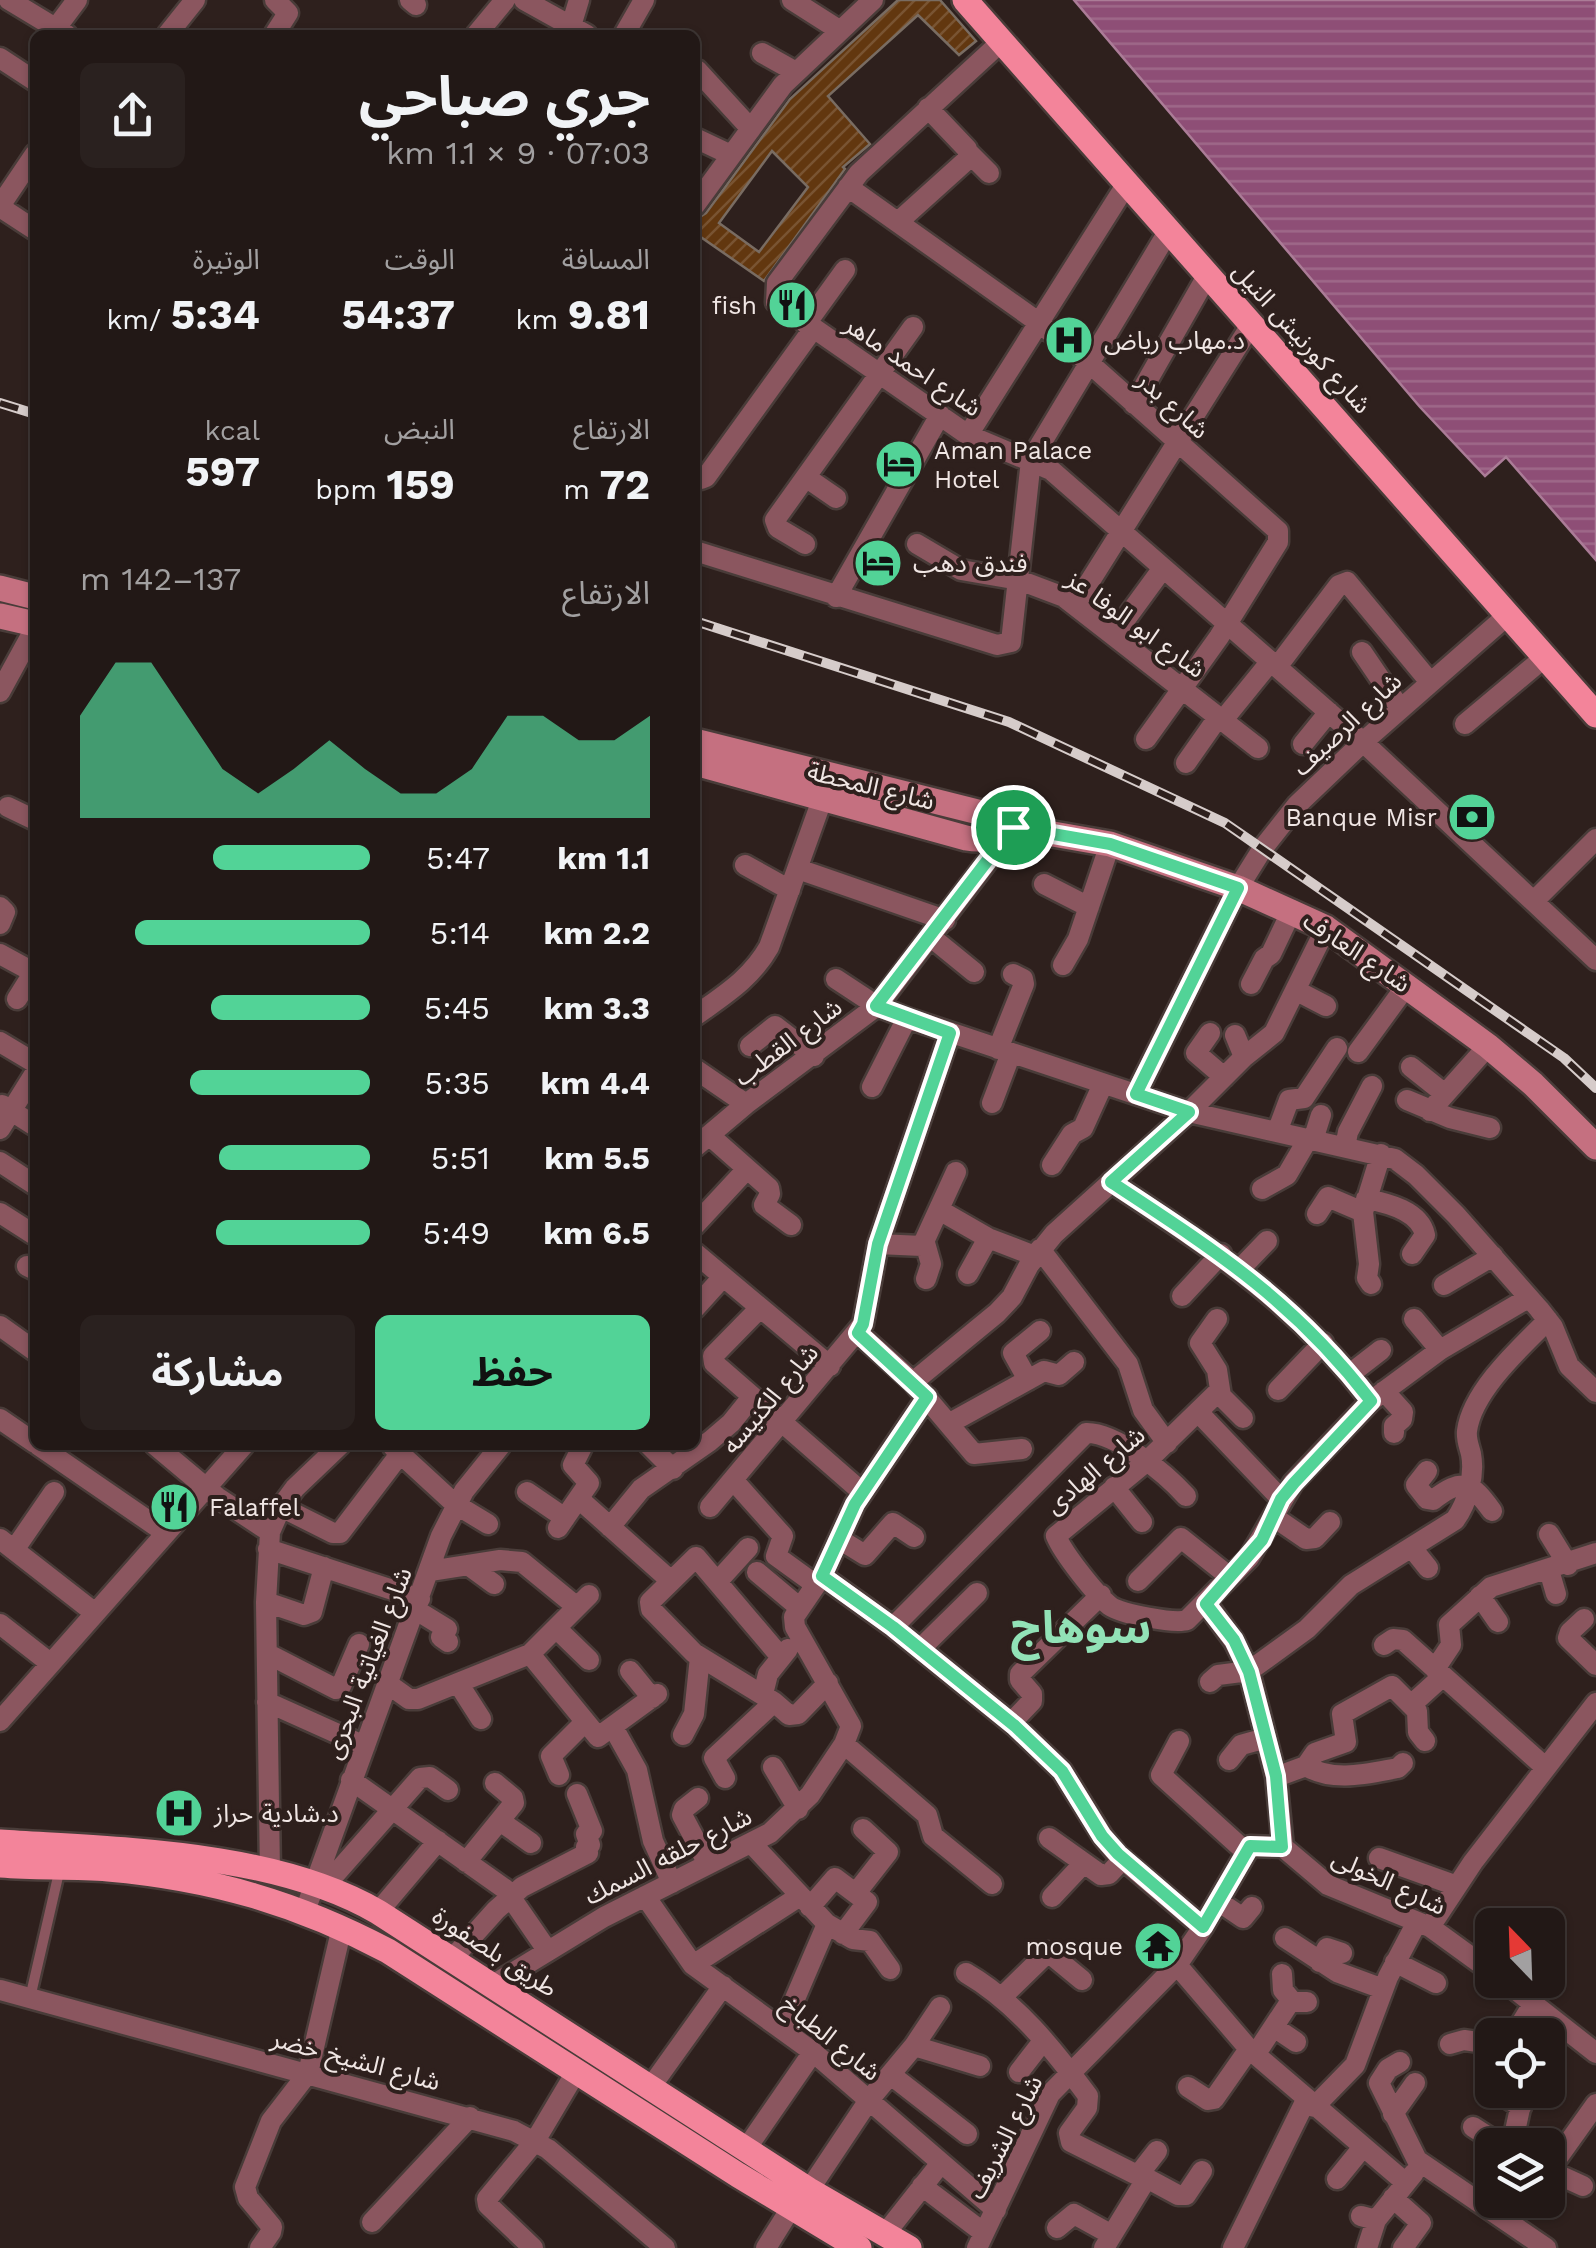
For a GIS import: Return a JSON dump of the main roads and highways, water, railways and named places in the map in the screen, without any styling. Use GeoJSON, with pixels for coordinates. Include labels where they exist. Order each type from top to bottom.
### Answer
{"type":"FeatureCollection","features":[{"type":"Feature","properties":{"kind":"main road","name":"شارع كورنيش النيل"},"geometry":{"type":"LineString","coordinates":[[965,0],[1596,715]]}},
{"type":"Feature","properties":{"kind":"main road","name":"شارع كورنيش النيل"},"geometry":{"type":"LineString","coordinates":[[986,0],[1596,690]]}},
{"type":"Feature","properties":{"kind":"main road","name":"طريق بلصفورة"},"geometry":{"type":"LineString","coordinates":[[0,1842],[156,1853],[270,1873],[320,1885],[378,1912],[746,2149],[859,2248]]}},
{"type":"Feature","properties":{"kind":"main road","name":"طريق بلصفورة"},"geometry":{"type":"LineString","coordinates":[[0,1865],[122,1870],[216,1884],[306,1911],[388,1951],[576,2072],[800,2199],[909,2248]]}},
{"type":"Feature","properties":{"kind":"railway"},"geometry":{"type":"LineString","coordinates":[[0,403],[30,412]]}},
{"type":"Feature","properties":{"kind":"railway"},"geometry":{"type":"LineString","coordinates":[[700,623],[1009,722],[1225,823],[1564,1058],[1596,1088]]}},
{"type":"Feature","properties":{"kind":"place","name":"fish"},"geometry":{"type":"Point","coordinates":[792,305]}},
{"type":"Feature","properties":{"kind":"place","name":"د.مهاب رياض"},"geometry":{"type":"Point","coordinates":[1069,340]}},
{"type":"Feature","properties":{"kind":"place","name":"Aman Palace Hotel"},"geometry":{"type":"Point","coordinates":[899,464]}},
{"type":"Feature","properties":{"kind":"place","name":"فندق دهب"},"geometry":{"type":"Point","coordinates":[878,563]}},
{"type":"Feature","properties":{"kind":"place","name":"Banque Misr"},"geometry":{"type":"Point","coordinates":[1472,817]}},
{"type":"Feature","properties":{"kind":"place","name":"Falaffel"},"geometry":{"type":"Point","coordinates":[174,1507]}},
{"type":"Feature","properties":{"kind":"place","name":"د.شادية حراز"},"geometry":{"type":"Point","coordinates":[179,1813]}},
{"type":"Feature","properties":{"kind":"place","name":"mosque"},"geometry":{"type":"Point","coordinates":[1158,1946]}},
{"type":"Feature","properties":{"kind":"district","name":"سوهاج"},"geometry":{"type":"Point","coordinates":[1081,1627]}}]}
